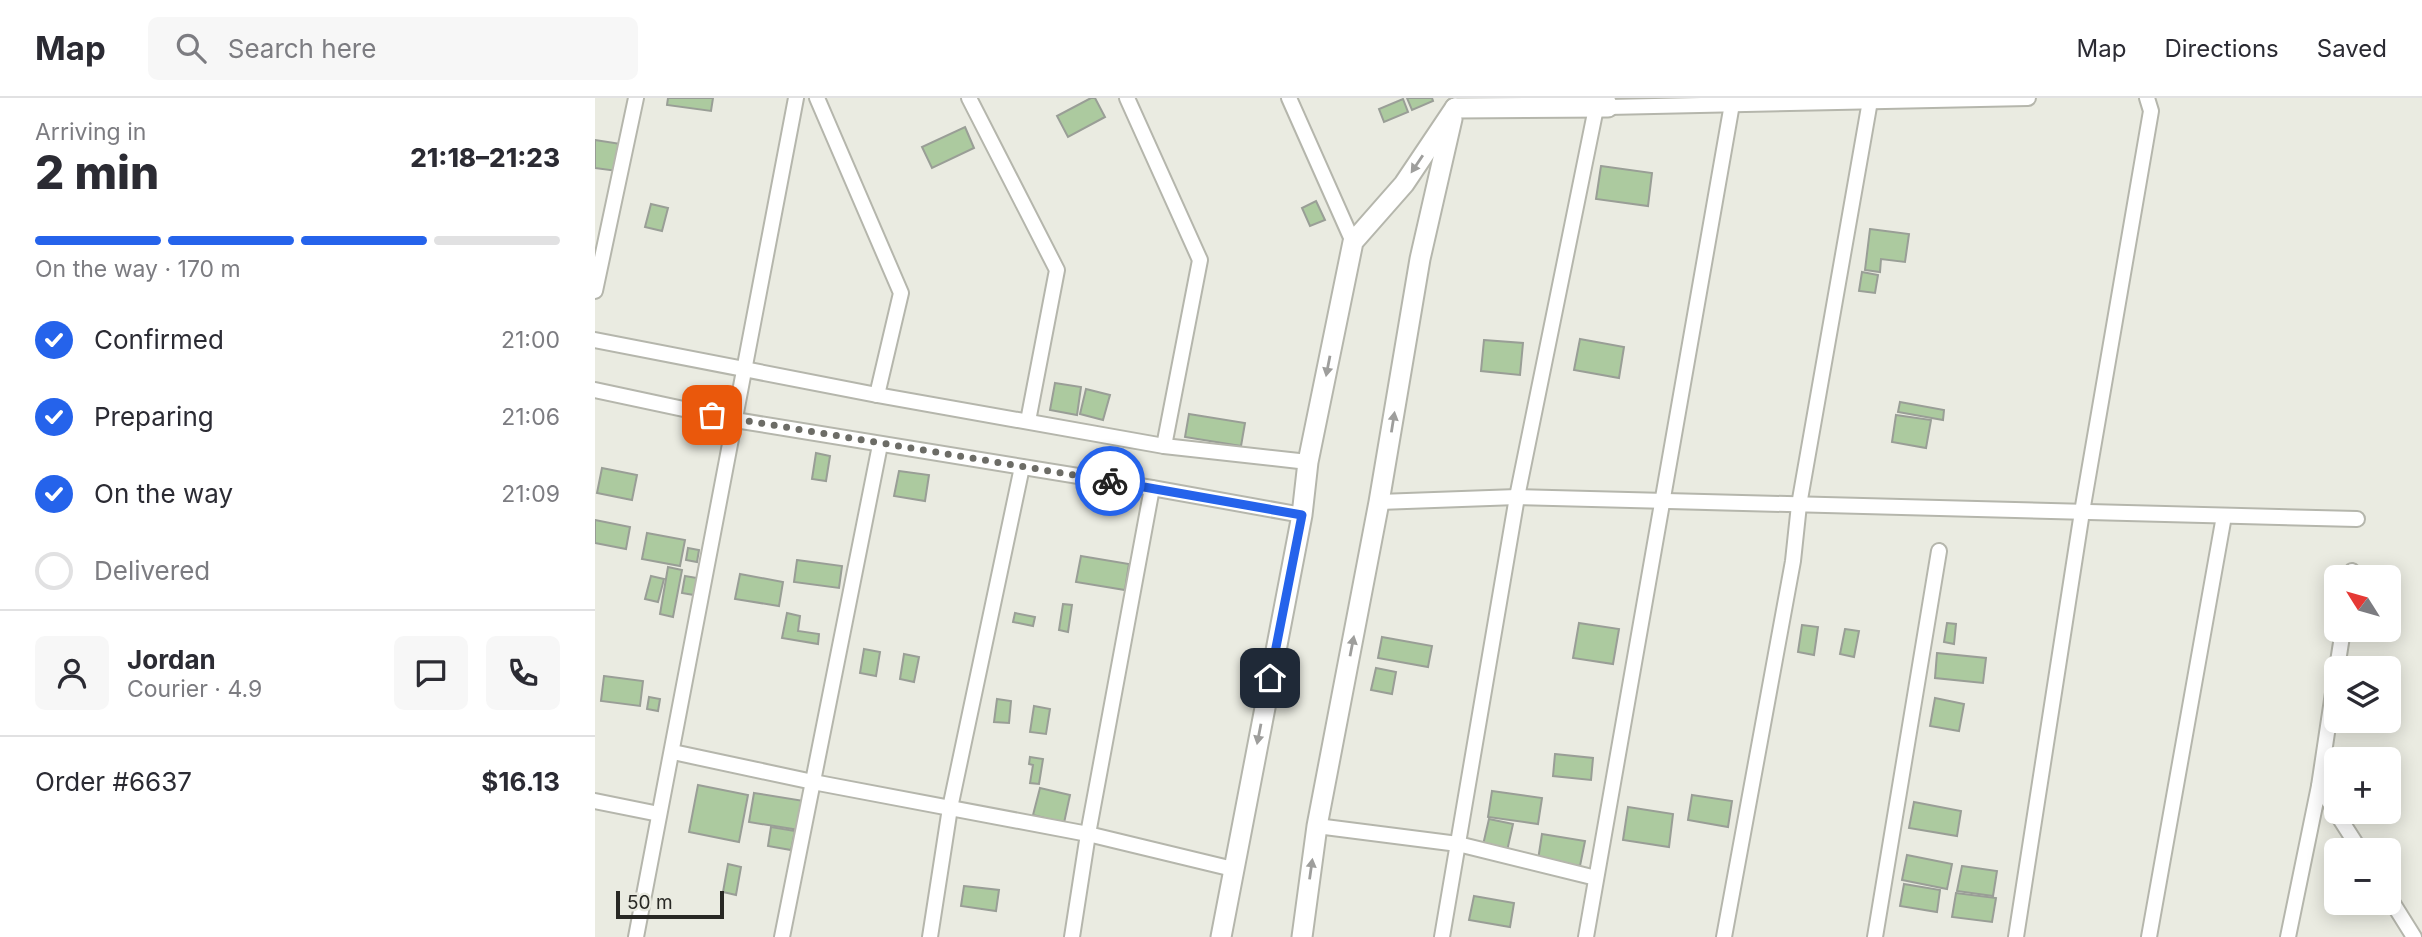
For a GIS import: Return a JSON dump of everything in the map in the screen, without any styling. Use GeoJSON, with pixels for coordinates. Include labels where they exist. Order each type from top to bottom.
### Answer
{"type":"FeatureCollection","features":[{"type":"Feature","properties":{"kind":"street"},"geometry":{"type":"LineString","coordinates":[[595,291],[636,98]]}},
{"type":"Feature","properties":{"kind":"street"},"geometry":{"type":"LineString","coordinates":[[636,937],[796,98]]}},
{"type":"Feature","properties":{"kind":"street"},"geometry":{"type":"LineString","coordinates":[[817,98],[901,293],[877,395]]}},
{"type":"Feature","properties":{"kind":"street"},"geometry":{"type":"LineString","coordinates":[[969,98],[1057,270],[1028,421]]}},
{"type":"Feature","properties":{"kind":"street"},"geometry":{"type":"LineString","coordinates":[[1127,98],[1200,260],[1164,446]]}},
{"type":"Feature","properties":{"kind":"street"},"geometry":{"type":"LineString","coordinates":[[1289,98],[1353,242]]}},
{"type":"Feature","properties":{"kind":"street"},"geometry":{"type":"LineString","coordinates":[[1453,103],[1732,104],[2028,98]]}},
{"type":"Feature","properties":{"kind":"street"},"geometry":{"type":"LineString","coordinates":[[2016,937],[2082,512],[2151,111],[2147,98]]}},
{"type":"Feature","properties":{"kind":"street"},"geometry":{"type":"LineString","coordinates":[[1724,937],[1793,561],[1799,505],[1870,101]]}},
{"type":"Feature","properties":{"kind":"street"},"geometry":{"type":"LineString","coordinates":[[1221,937],[1302,515],[1308,462],[1353,242],[1404,184],[1453,103]]}},
{"type":"Feature","properties":{"kind":"street"},"geometry":{"type":"LineString","coordinates":[[1302,937],[1317,826],[1379,502],[1420,259],[1453,103]]}},
{"type":"Feature","properties":{"kind":"street"},"geometry":{"type":"LineString","coordinates":[[1585,937],[1732,104]]}},
{"type":"Feature","properties":{"kind":"street"},"geometry":{"type":"LineString","coordinates":[[1442,937],[1517,497],[1603,105]]}},
{"type":"Feature","properties":{"kind":"street"},"geometry":{"type":"LineString","coordinates":[[595,340],[877,395],[1164,446],[1308,462]]}},
{"type":"Feature","properties":{"kind":"street"},"geometry":{"type":"LineString","coordinates":[[595,390],[735,420],[1302,515]]}},
{"type":"Feature","properties":{"kind":"street"},"geometry":{"type":"LineString","coordinates":[[782,937],[880,444]]}},
{"type":"Feature","properties":{"kind":"street"},"geometry":{"type":"LineString","coordinates":[[930,937],[950,808],[1022,467]]}},
{"type":"Feature","properties":{"kind":"street"},"geometry":{"type":"LineString","coordinates":[[1072,937],[1152,488]]}},
{"type":"Feature","properties":{"kind":"street"},"geometry":{"type":"LineString","coordinates":[[1379,502],[1517,497],[2357,519]]}},
{"type":"Feature","properties":{"kind":"street"},"geometry":{"type":"LineString","coordinates":[[2149,937],[2224,516]]}},
{"type":"Feature","properties":{"kind":"street"},"geometry":{"type":"LineString","coordinates":[[1875,937],[1939,551]]}},
{"type":"Feature","properties":{"kind":"street"},"geometry":{"type":"LineString","coordinates":[[2288,937],[2327,733]]}},
{"type":"Feature","properties":{"kind":"street"},"geometry":{"type":"LineString","coordinates":[[673,751],[813,782],[1089,834],[1233,869]]}},
{"type":"Feature","properties":{"kind":"street"},"geometry":{"type":"LineString","coordinates":[[2319,786],[2352,838]]}},
{"type":"Feature","properties":{"kind":"street"},"geometry":{"type":"LineString","coordinates":[[595,801],[659,814]]}},
{"type":"Feature","properties":{"kind":"street"},"geometry":{"type":"LineString","coordinates":[[1317,826],[1458,844],[1596,878]]}},
{"type":"Feature","properties":{"kind":"street"},"geometry":{"type":"LineString","coordinates":[[2400,915],[2414,937]]}},
{"type":"Feature","properties":{"kind":"building"},"geometry":{"type":"Polygon","coordinates":[[[668,98],[713,98],[711,111],[667,105],[668,98]]]}},
{"type":"Feature","properties":{"kind":"building"},"geometry":{"type":"Polygon","coordinates":[[[1095,98],[1105,117],[1068,137],[1057,116],[1095,98]]]}},
{"type":"Feature","properties":{"kind":"building"},"geometry":{"type":"Polygon","coordinates":[[[1407,98],[1432,98],[1433,101],[1412,110],[1407,98]]]}},
{"type":"Feature","properties":{"kind":"building"},"geometry":{"type":"Polygon","coordinates":[[[1403,99],[1408,112],[1384,122],[1379,109],[1403,99]]]}},
{"type":"Feature","properties":{"kind":"building"},"geometry":{"type":"Polygon","coordinates":[[[965,127],[974,148],[932,168],[922,147],[965,127]]]}},
{"type":"Feature","properties":{"kind":"building"},"geometry":{"type":"Polygon","coordinates":[[[595,140],[621,144],[617,171],[595,168],[595,140]]]}},
{"type":"Feature","properties":{"kind":"building"},"geometry":{"type":"Polygon","coordinates":[[[1601,166],[1652,173],[1648,206],[1596,199],[1601,166]]]}},
{"type":"Feature","properties":{"kind":"building"},"geometry":{"type":"Polygon","coordinates":[[[1316,201],[1325,220],[1310,226],[1302,208],[1316,201]]]}},
{"type":"Feature","properties":{"kind":"building"},"geometry":{"type":"Polygon","coordinates":[[[651,204],[668,208],[662,231],[645,227],[651,204]]]}},
{"type":"Feature","properties":{"kind":"building"},"geometry":{"type":"Polygon","coordinates":[[[1870,229],[1909,234],[1905,262],[1881,259],[1880,272],[1865,270],[1870,229]]]}},
{"type":"Feature","properties":{"kind":"building"},"geometry":{"type":"Polygon","coordinates":[[[1862,272],[1878,275],[1875,293],[1859,291],[1862,272]]]}},
{"type":"Feature","properties":{"kind":"building"},"geometry":{"type":"Polygon","coordinates":[[[1580,339],[1624,347],[1619,378],[1574,370],[1580,339]]]}},
{"type":"Feature","properties":{"kind":"building"},"geometry":{"type":"Polygon","coordinates":[[[1484,340],[1523,343],[1520,375],[1481,371],[1484,340]]]}},
{"type":"Feature","properties":{"kind":"building"},"geometry":{"type":"Polygon","coordinates":[[[1055,383],[1081,387],[1077,415],[1050,410],[1055,383]]]}},
{"type":"Feature","properties":{"kind":"building"},"geometry":{"type":"Polygon","coordinates":[[[1086,389],[1110,395],[1103,420],[1080,414],[1086,389]]]}},
{"type":"Feature","properties":{"kind":"building"},"geometry":{"type":"Polygon","coordinates":[[[1900,402],[1944,410],[1943,420],[1898,412],[1900,402]]]}},
{"type":"Feature","properties":{"kind":"building"},"geometry":{"type":"Polygon","coordinates":[[[1189,414],[1245,423],[1241,446],[1185,437],[1189,414]]]}},
{"type":"Feature","properties":{"kind":"building"},"geometry":{"type":"Polygon","coordinates":[[[1896,415],[1931,420],[1926,448],[1892,442],[1896,415]]]}},
{"type":"Feature","properties":{"kind":"building"},"geometry":{"type":"Polygon","coordinates":[[[816,453],[830,456],[826,481],[812,479],[816,453]]]}},
{"type":"Feature","properties":{"kind":"building"},"geometry":{"type":"Polygon","coordinates":[[[602,468],[637,475],[632,500],[597,493],[602,468]]]}},
{"type":"Feature","properties":{"kind":"building"},"geometry":{"type":"Polygon","coordinates":[[[899,471],[929,475],[925,501],[894,496],[899,471]]]}},
{"type":"Feature","properties":{"kind":"building"},"geometry":{"type":"Polygon","coordinates":[[[595,520],[630,527],[626,549],[595,543],[595,520]]]}},
{"type":"Feature","properties":{"kind":"building"},"geometry":{"type":"Polygon","coordinates":[[[647,533],[685,540],[680,566],[642,559],[647,533]]]}},
{"type":"Feature","properties":{"kind":"building"},"geometry":{"type":"Polygon","coordinates":[[[688,548],[699,550],[697,562],[686,560],[688,548]]]}},
{"type":"Feature","properties":{"kind":"building"},"geometry":{"type":"Polygon","coordinates":[[[1081,556],[1129,564],[1125,590],[1076,582],[1081,556]]]}},
{"type":"Feature","properties":{"kind":"building"},"geometry":{"type":"Polygon","coordinates":[[[797,560],[842,566],[839,588],[794,582],[797,560]]]}},
{"type":"Feature","properties":{"kind":"building"},"geometry":{"type":"Polygon","coordinates":[[[668,567],[682,570],[673,617],[660,614],[668,567]]]}},
{"type":"Feature","properties":{"kind":"building"},"geometry":{"type":"Polygon","coordinates":[[[740,574],[783,582],[779,606],[735,599],[740,574]]]}},
{"type":"Feature","properties":{"kind":"building"},"geometry":{"type":"Polygon","coordinates":[[[651,576],[664,579],[658,602],[645,599],[651,576]]]}},
{"type":"Feature","properties":{"kind":"building"},"geometry":{"type":"Polygon","coordinates":[[[685,576],[697,578],[694,595],[682,593],[685,576]]]}},
{"type":"Feature","properties":{"kind":"building"},"geometry":{"type":"Polygon","coordinates":[[[1063,604],[1072,605],[1068,632],[1059,630],[1063,604]]]}},
{"type":"Feature","properties":{"kind":"building"},"geometry":{"type":"Polygon","coordinates":[[[787,613],[800,616],[798,631],[819,634],[818,644],[782,638],[787,613]]]}},
{"type":"Feature","properties":{"kind":"building"},"geometry":{"type":"Polygon","coordinates":[[[1015,613],[1035,617],[1033,626],[1013,622],[1015,613]]]}},
{"type":"Feature","properties":{"kind":"building"},"geometry":{"type":"Polygon","coordinates":[[[1579,623],[1619,629],[1613,664],[1573,658],[1579,623]]]}},
{"type":"Feature","properties":{"kind":"building"},"geometry":{"type":"Polygon","coordinates":[[[1947,623],[1956,624],[1954,644],[1944,642],[1947,623]]]}},
{"type":"Feature","properties":{"kind":"building"},"geometry":{"type":"Polygon","coordinates":[[[1802,625],[1818,627],[1814,655],[1798,652],[1802,625]]]}},
{"type":"Feature","properties":{"kind":"building"},"geometry":{"type":"Polygon","coordinates":[[[1845,629],[1859,631],[1854,657],[1840,654],[1845,629]]]}},
{"type":"Feature","properties":{"kind":"building"},"geometry":{"type":"Polygon","coordinates":[[[1382,637],[1432,646],[1428,667],[1378,658],[1382,637]]]}},
{"type":"Feature","properties":{"kind":"building"},"geometry":{"type":"Polygon","coordinates":[[[864,649],[880,652],[876,676],[860,673],[864,649]]]}},
{"type":"Feature","properties":{"kind":"building"},"geometry":{"type":"Polygon","coordinates":[[[1937,653],[1986,658],[1983,683],[1935,678],[1937,653]]]}},
{"type":"Feature","properties":{"kind":"building"},"geometry":{"type":"Polygon","coordinates":[[[904,654],[919,657],[914,682],[900,679],[904,654]]]}},
{"type":"Feature","properties":{"kind":"building"},"geometry":{"type":"Polygon","coordinates":[[[1376,668],[1396,672],[1392,694],[1371,690],[1376,668]]]}},
{"type":"Feature","properties":{"kind":"building"},"geometry":{"type":"Polygon","coordinates":[[[604,676],[643,681],[640,706],[601,701],[604,676]]]}},
{"type":"Feature","properties":{"kind":"building"},"geometry":{"type":"Polygon","coordinates":[[[649,697],[660,699],[658,711],[647,709],[649,697]]]}},
{"type":"Feature","properties":{"kind":"building"},"geometry":{"type":"Polygon","coordinates":[[[1935,698],[1964,704],[1959,731],[1930,726],[1935,698]]]}},
{"type":"Feature","properties":{"kind":"building"},"geometry":{"type":"Polygon","coordinates":[[[997,699],[1011,701],[1009,723],[994,722],[997,699]]]}},
{"type":"Feature","properties":{"kind":"building"},"geometry":{"type":"Polygon","coordinates":[[[1034,706],[1050,709],[1046,734],[1030,732],[1034,706]]]}},
{"type":"Feature","properties":{"kind":"building"},"geometry":{"type":"Polygon","coordinates":[[[1555,754],[1593,758],[1591,780],[1553,776],[1555,754]]]}},
{"type":"Feature","properties":{"kind":"building"},"geometry":{"type":"Polygon","coordinates":[[[1030,757],[1043,759],[1039,784],[1030,783],[1033,765],[1029,764],[1030,757]]]}},
{"type":"Feature","properties":{"kind":"building"},"geometry":{"type":"Polygon","coordinates":[[[698,785],[748,795],[739,842],[689,832],[698,785]]]}},
{"type":"Feature","properties":{"kind":"building"},"geometry":{"type":"Polygon","coordinates":[[[1040,788],[1070,795],[1064,823],[1033,815],[1040,788]]]}},
{"type":"Feature","properties":{"kind":"building"},"geometry":{"type":"Polygon","coordinates":[[[1492,791],[1542,798],[1538,824],[1488,817],[1492,791]]]}},
{"type":"Feature","properties":{"kind":"building"},"geometry":{"type":"Polygon","coordinates":[[[754,793],[804,801],[799,830],[749,822],[754,793]]]}},
{"type":"Feature","properties":{"kind":"building"},"geometry":{"type":"Polygon","coordinates":[[[1692,795],[1732,801],[1728,827],[1688,820],[1692,795]]]}},
{"type":"Feature","properties":{"kind":"building"},"geometry":{"type":"Polygon","coordinates":[[[1914,802],[1961,811],[1957,836],[1909,828],[1914,802]]]}},
{"type":"Feature","properties":{"kind":"building"},"geometry":{"type":"Polygon","coordinates":[[[1628,807],[1673,814],[1669,847],[1623,840],[1628,807]]]}},
{"type":"Feature","properties":{"kind":"building"},"geometry":{"type":"Polygon","coordinates":[[[1489,819],[1513,824],[1507,851],[1483,845],[1489,819]]]}},
{"type":"Feature","properties":{"kind":"building"},"geometry":{"type":"Polygon","coordinates":[[[771,827],[795,831],[791,850],[768,846],[771,827]]]}},
{"type":"Feature","properties":{"kind":"building"},"geometry":{"type":"Polygon","coordinates":[[[1542,834],[1585,841],[1580,866],[1538,860],[1542,834]]]}},
{"type":"Feature","properties":{"kind":"building"},"geometry":{"type":"Polygon","coordinates":[[[1907,855],[1952,864],[1947,889],[1902,880],[1907,855]]]}},
{"type":"Feature","properties":{"kind":"building"},"geometry":{"type":"Polygon","coordinates":[[[728,864],[741,867],[736,895],[723,892],[728,864]]]}},
{"type":"Feature","properties":{"kind":"building"},"geometry":{"type":"Polygon","coordinates":[[[1962,866],[1997,871],[1993,896],[1957,891],[1962,866]]]}},
{"type":"Feature","properties":{"kind":"building"},"geometry":{"type":"Polygon","coordinates":[[[1904,884],[1940,890],[1937,912],[1900,906],[1904,884]]]}},
{"type":"Feature","properties":{"kind":"building"},"geometry":{"type":"Polygon","coordinates":[[[964,886],[999,890],[996,911],[961,906],[964,886]]]}},
{"type":"Feature","properties":{"kind":"building"},"geometry":{"type":"Polygon","coordinates":[[[1956,893],[1996,898],[1992,922],[1952,917],[1956,893]]]}},
{"type":"Feature","properties":{"kind":"building"},"geometry":{"type":"Polygon","coordinates":[[[1474,896],[1514,903],[1510,927],[1469,920],[1474,896]]]}},
{"type":"Feature","properties":{"kind":"way so far"},"geometry":{"type":"LineString","coordinates":[[712,415],[1110,481]]}},
{"type":"Feature","properties":{"kind":"route"},"geometry":{"type":"LineString","coordinates":[[1110,481],[1302,515],[1270,678]]}}]}
